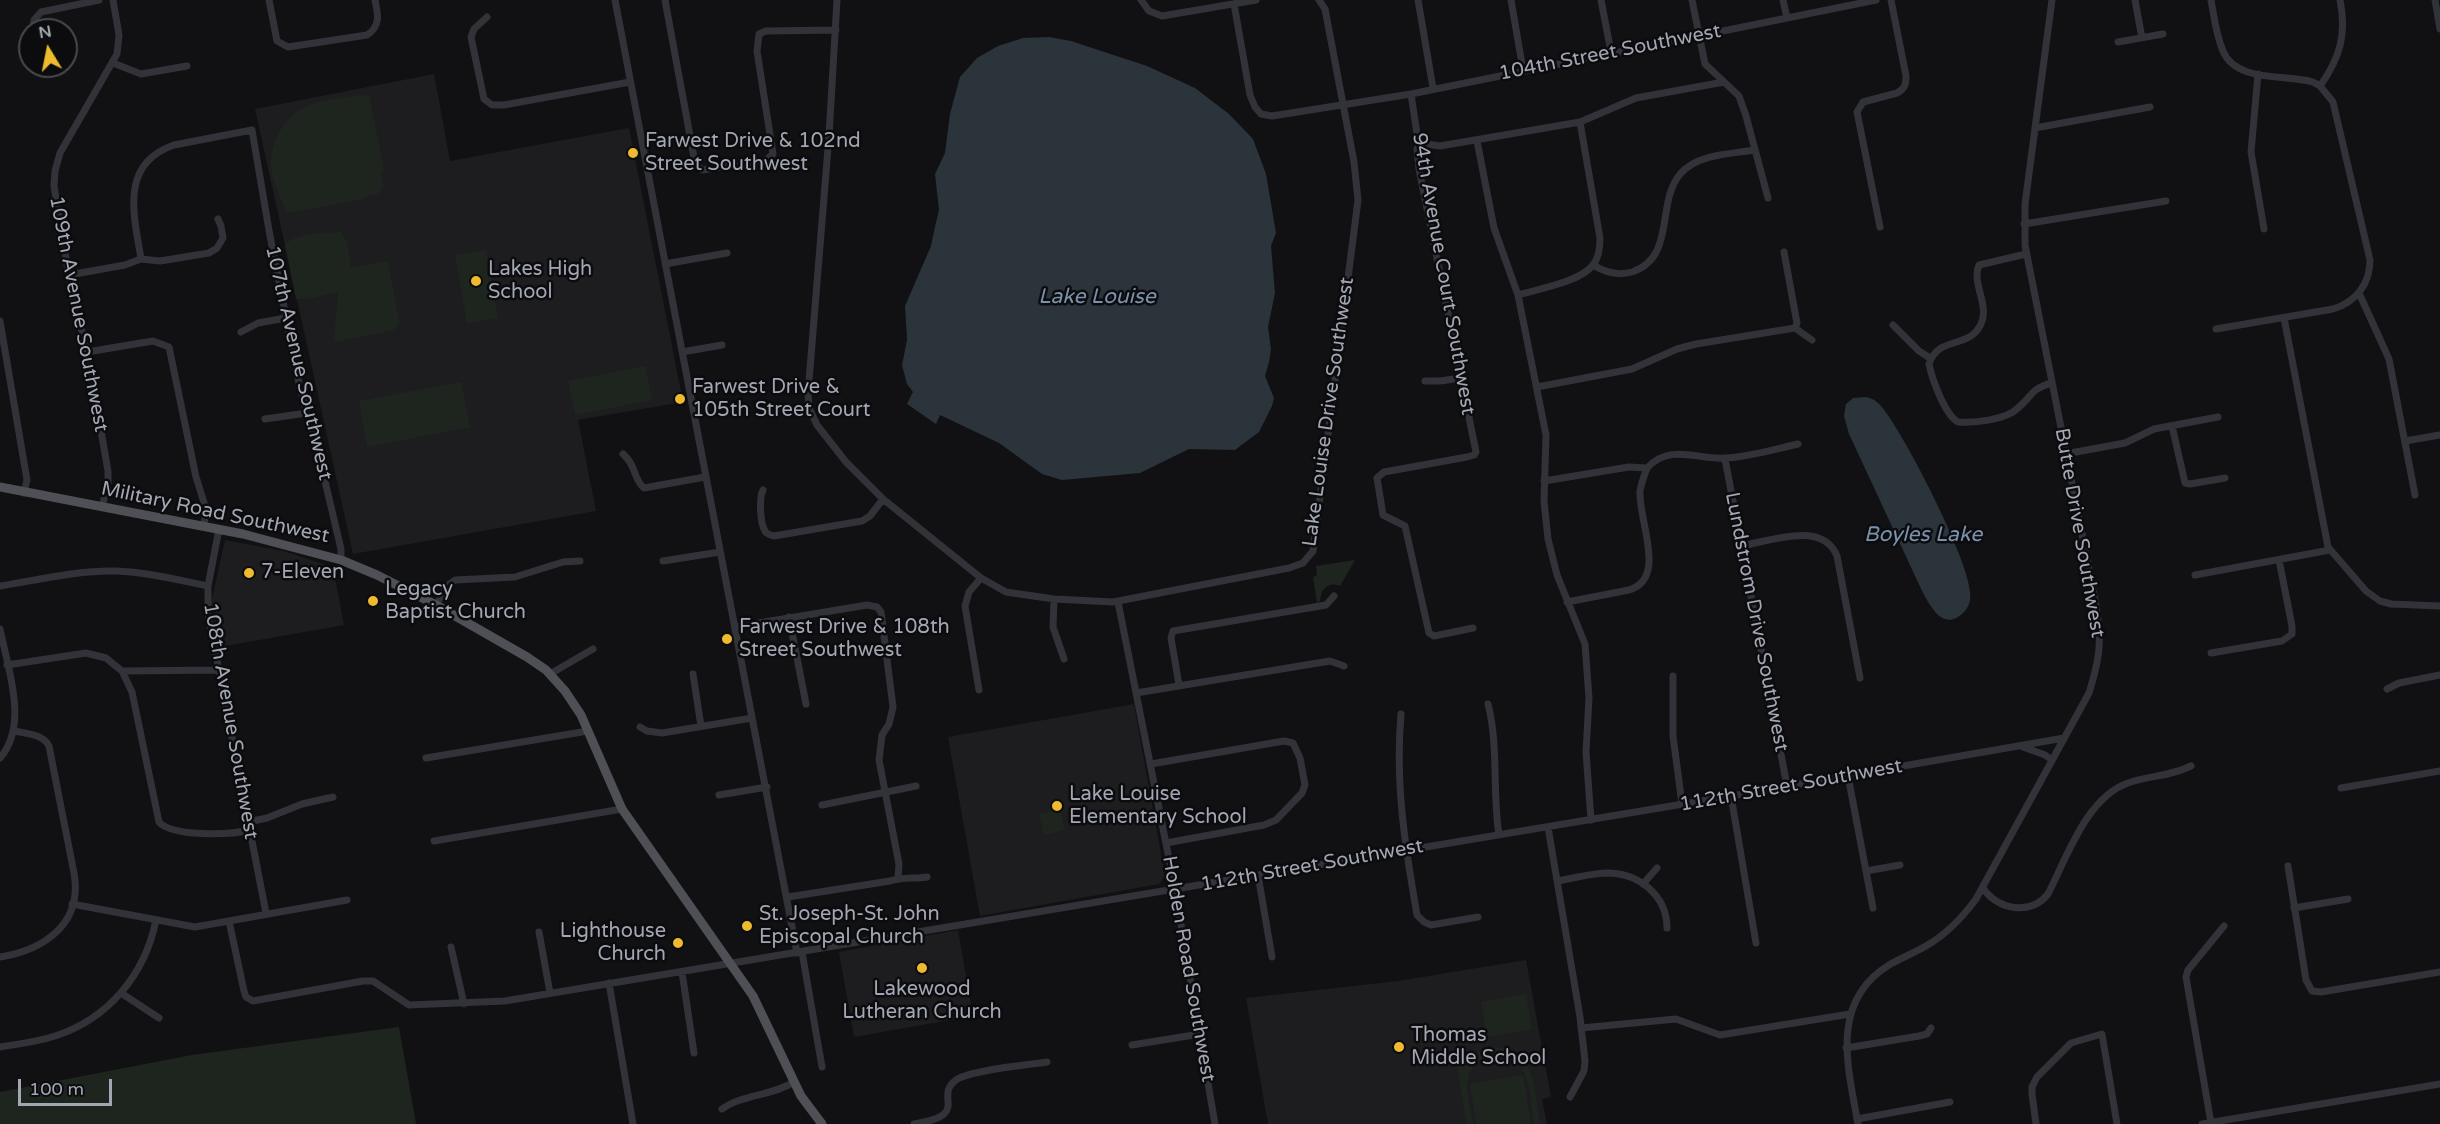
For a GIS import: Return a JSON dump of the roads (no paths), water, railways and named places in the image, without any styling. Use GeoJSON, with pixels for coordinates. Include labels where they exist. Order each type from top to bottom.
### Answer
{"type":"FeatureCollection","features":[{"type":"Feature","properties":{"kind":"main road","name":"Military Road Southwest"},"geometry":{"type":"LineString","coordinates":[[0,487],[219,529],[292,545],[341,560],[377,574],[436,605],[527,657],[550,674],[570,698],[588,731],[622,809],[753,996],[794,1082],[807,1106],[822,1124]]}},
{"type":"Feature","properties":{"kind":"street"},"geometry":{"type":"LineString","coordinates":[[35,18],[41,12],[99,0]]}},
{"type":"Feature","properties":{"kind":"street"},"geometry":{"type":"LineString","coordinates":[[113,0],[119,35],[114,63],[141,74],[187,66]]}},
{"type":"Feature","properties":{"kind":"street"},"geometry":{"type":"LineString","coordinates":[[268,0],[277,41],[282,45],[295,47],[367,35],[376,27],[378,19],[375,0]]}},
{"type":"Feature","properties":{"kind":"street"},"geometry":{"type":"LineString","coordinates":[[615,0],[705,477],[822,1067]]}},
{"type":"Feature","properties":{"kind":"street"},"geometry":{"type":"LineString","coordinates":[[665,0],[695,163],[702,170],[752,164],[768,159],[772,154],[773,146],[757,51],[759,34],[766,31],[836,30]]}},
{"type":"Feature","properties":{"kind":"street","name":"Lake Louise Drive Southwest"},"geometry":{"type":"LineString","coordinates":[[837,0],[808,400],[812,414],[829,441],[883,499],[981,578],[1006,592],[1054,599],[1118,602],[1296,566],[1307,560],[1314,551],[1358,200],[1344,105],[1325,9],[1319,0]]}},
{"type":"Feature","properties":{"kind":"street"},"geometry":{"type":"LineString","coordinates":[[1142,0],[1144,6],[1154,14],[1162,16],[1256,0]]}},
{"type":"Feature","properties":{"kind":"street"},"geometry":{"type":"LineString","coordinates":[[1418,0],[1433,88]]}},
{"type":"Feature","properties":{"kind":"street"},"geometry":{"type":"LineString","coordinates":[[1511,0],[1523,70]]}},
{"type":"Feature","properties":{"kind":"street"},"geometry":{"type":"LineString","coordinates":[[1601,0],[1611,52]]}},
{"type":"Feature","properties":{"kind":"street"},"geometry":{"type":"LineString","coordinates":[[1692,0],[1705,64],[1741,100],[1768,198]]}},
{"type":"Feature","properties":{"kind":"street"},"geometry":{"type":"LineString","coordinates":[[1783,0],[1787,18]]}},
{"type":"Feature","properties":{"kind":"street","name":"104th Street Southwest"},"geometry":{"type":"LineString","coordinates":[[1234,4],[1250,95],[1261,114],[1272,116],[1411,94],[1876,0]]}},
{"type":"Feature","properties":{"kind":"street"},"geometry":{"type":"LineString","coordinates":[[1880,227],[1857,112],[1863,102],[1898,93],[1906,85],[1891,0]]}},
{"type":"Feature","properties":{"kind":"street","name":"Butte Drive Southwest"},"geometry":{"type":"LineString","coordinates":[[1857,1121],[1846,1048],[1850,1014],[1857,999],[1872,978],[1889,965],[1927,946],[1948,931],[1983,888],[2089,693],[2097,667],[2100,640],[2096,605],[2026,254],[2024,224],[2052,0]]}},
{"type":"Feature","properties":{"kind":"street"},"geometry":{"type":"LineString","coordinates":[[2135,0],[2142,38]]}},
{"type":"Feature","properties":{"kind":"street"},"geometry":{"type":"LineString","coordinates":[[2211,0],[2223,53],[2228,60],[2243,70],[2258,74],[2305,80],[2320,86],[2327,93],[2335,108],[2367,243],[2370,266],[2367,279],[2359,293],[2340,307],[2216,329]]}},
{"type":"Feature","properties":{"kind":"street"},"geometry":{"type":"LineString","coordinates":[[2320,86],[2326,78],[2344,34],[2340,0]]}},
{"type":"Feature","properties":{"kind":"street"},"geometry":{"type":"LineString","coordinates":[[2435,0],[2440,26]]}},
{"type":"Feature","properties":{"kind":"street"},"geometry":{"type":"LineString","coordinates":[[487,17],[474,29],[471,37],[484,99],[492,105],[504,105],[630,82]]}},
{"type":"Feature","properties":{"kind":"street"},"geometry":{"type":"LineString","coordinates":[[2118,42],[2163,34]]}},
{"type":"Feature","properties":{"kind":"street","name":"109th Avenue Southwest"},"geometry":{"type":"LineString","coordinates":[[102,507],[108,483],[108,471],[87,352],[77,320],[54,186],[60,153],[114,63]]}},
{"type":"Feature","properties":{"kind":"street"},"geometry":{"type":"LineString","coordinates":[[2258,74],[2251,152],[2264,229]]}},
{"type":"Feature","properties":{"kind":"street"},"geometry":{"type":"LineString","coordinates":[[1420,143],[1434,147],[1580,122],[1636,98],[1724,82]]}},
{"type":"Feature","properties":{"kind":"street","name":"94th Avenue Court Southwest"},"geometry":{"type":"LineString","coordinates":[[1411,94],[1420,143],[1417,155],[1476,448],[1474,455],[1380,473],[1377,481],[1383,516],[1406,526],[1426,629],[1431,635],[1439,635],[1473,628]]}},
{"type":"Feature","properties":{"kind":"street"},"geometry":{"type":"LineString","coordinates":[[2035,128],[2150,107]]}},
{"type":"Feature","properties":{"kind":"street"},"geometry":{"type":"LineString","coordinates":[[1518,295],[1574,278],[1593,265],[1599,251],[1600,238],[1580,122]]}},
{"type":"Feature","properties":{"kind":"street","name":"107th Avenue Southwest"},"geometry":{"type":"LineString","coordinates":[[141,259],[132,201],[133,189],[148,162],[158,152],[174,145],[252,129],[300,388],[341,549],[341,560]]}},
{"type":"Feature","properties":{"kind":"street"},"geometry":{"type":"LineString","coordinates":[[1477,141],[1494,228],[1518,295],[1547,442],[1544,514],[1548,539],[1557,575],[1583,638],[1586,652],[1589,698],[1586,752],[1591,820]]}},
{"type":"Feature","properties":{"kind":"street"},"geometry":{"type":"LineString","coordinates":[[1593,265],[1604,272],[1615,274],[1626,274],[1642,268],[1657,253],[1671,197],[1677,179],[1683,171],[1706,159],[1754,150]]}},
{"type":"Feature","properties":{"kind":"street"},"geometry":{"type":"LineString","coordinates":[[2024,224],[2166,201]]}},
{"type":"Feature","properties":{"kind":"street"},"geometry":{"type":"LineString","coordinates":[[69,275],[125,265],[141,259],[160,261],[214,250],[223,238],[222,226],[218,219]]}},
{"type":"Feature","properties":{"kind":"street"},"geometry":{"type":"LineString","coordinates":[[1784,252],[1797,323],[1795,327]]}},
{"type":"Feature","properties":{"kind":"street"},"geometry":{"type":"LineString","coordinates":[[665,264],[727,253]]}},
{"type":"Feature","properties":{"kind":"street"},"geometry":{"type":"LineString","coordinates":[[2026,254],[1979,265],[1977,272],[1983,308],[1982,322],[1966,339],[1940,347],[1930,358],[1930,372],[1952,418],[1958,422],[1971,422],[2012,413],[2037,388],[2052,383]]}},
{"type":"Feature","properties":{"kind":"street"},"geometry":{"type":"LineString","coordinates":[[2359,293],[2389,359],[2415,495]]}},
{"type":"Feature","properties":{"kind":"street"},"geometry":{"type":"LineString","coordinates":[[241,332],[258,323],[286,318]]}},
{"type":"Feature","properties":{"kind":"street"},"geometry":{"type":"LineString","coordinates":[[2284,318],[2326,543],[2366,591],[2380,601],[2391,604],[2440,606]]}},
{"type":"Feature","properties":{"kind":"street"},"geometry":{"type":"LineString","coordinates":[[0,321],[27,480],[24,493]]}},
{"type":"Feature","properties":{"kind":"street"},"geometry":{"type":"LineString","coordinates":[[1893,325],[1919,351],[1930,358]]}},
{"type":"Feature","properties":{"kind":"street"},"geometry":{"type":"LineString","coordinates":[[1537,387],[1632,369],[1696,344],[1795,327],[1812,340]]}},
{"type":"Feature","properties":{"kind":"street"},"geometry":{"type":"LineString","coordinates":[[87,352],[153,341],[169,347],[191,454],[206,509],[204,526]]}},
{"type":"Feature","properties":{"kind":"street"},"geometry":{"type":"LineString","coordinates":[[682,352],[722,345]]}},
{"type":"Feature","properties":{"kind":"street"},"geometry":{"type":"LineString","coordinates":[[1425,381],[1461,378]]}},
{"type":"Feature","properties":{"kind":"street"},"geometry":{"type":"LineString","coordinates":[[265,419],[307,412]]}},
{"type":"Feature","properties":{"kind":"street"},"geometry":{"type":"LineString","coordinates":[[2065,454],[2125,443],[2149,431],[2218,417]]}},
{"type":"Feature","properties":{"kind":"street"},"geometry":{"type":"LineString","coordinates":[[2172,426],[2183,482],[2190,484],[2225,478]]}},
{"type":"Feature","properties":{"kind":"street"},"geometry":{"type":"LineString","coordinates":[[2405,441],[2440,435]]}},
{"type":"Feature","properties":{"kind":"street"},"geometry":{"type":"LineString","coordinates":[[1567,602],[1617,593],[1642,584],[1650,569],[1640,492],[1647,468],[1661,458],[1676,453],[1725,459],[1798,444]]}},
{"type":"Feature","properties":{"kind":"street"},"geometry":{"type":"LineString","coordinates":[[623,454],[634,465],[638,483],[644,488],[705,477]]}},
{"type":"Feature","properties":{"kind":"street","name":"Lundstrom Drive Southwest"},"geometry":{"type":"LineString","coordinates":[[1725,459],[1787,786]]}},
{"type":"Feature","properties":{"kind":"street"},"geometry":{"type":"LineString","coordinates":[[1544,481],[1629,467],[1647,468]]}},
{"type":"Feature","properties":{"kind":"street"},"geometry":{"type":"LineString","coordinates":[[763,490],[760,500],[764,529],[768,534],[778,537],[862,521],[875,511],[883,499]]}},
{"type":"Feature","properties":{"kind":"street","name":"108th Avenue Southwest"},"geometry":{"type":"LineString","coordinates":[[219,529],[208,586],[208,614],[266,913]]}},
{"type":"Feature","properties":{"kind":"street"},"geometry":{"type":"LineString","coordinates":[[1741,546],[1807,535],[1821,537],[1831,545],[1837,556],[1860,678]]}},
{"type":"Feature","properties":{"kind":"street"},"geometry":{"type":"LineString","coordinates":[[2195,575],[2330,550]]}},
{"type":"Feature","properties":{"kind":"street"},"geometry":{"type":"LineString","coordinates":[[663,561],[720,552]]}},
{"type":"Feature","properties":{"kind":"street"},"geometry":{"type":"LineString","coordinates":[[2211,653],[2282,641],[2290,636],[2292,626],[2280,560]]}},
{"type":"Feature","properties":{"kind":"street"},"geometry":{"type":"LineString","coordinates":[[436,605],[447,586],[455,580],[515,577],[562,562],[580,561]]}},
{"type":"Feature","properties":{"kind":"street"},"geometry":{"type":"LineString","coordinates":[[0,586],[90,572],[114,571],[150,574],[208,586]]}},
{"type":"Feature","properties":{"kind":"street"},"geometry":{"type":"LineString","coordinates":[[979,690],[965,606],[969,592],[981,578]]}},
{"type":"Feature","properties":{"kind":"street"},"geometry":{"type":"LineString","coordinates":[[1179,685],[1171,634],[1176,630],[1326,605],[1334,596]]}},
{"type":"Feature","properties":{"kind":"street"},"geometry":{"type":"LineString","coordinates":[[1054,599],[1053,627],[1064,659]]}},
{"type":"Feature","properties":{"kind":"street","name":"Holden Road Southwest"},"geometry":{"type":"LineString","coordinates":[[1118,602],[1175,889],[1215,1124]]}},
{"type":"Feature","properties":{"kind":"street"},"geometry":{"type":"LineString","coordinates":[[735,627],[867,605],[877,608],[883,617],[893,707],[889,724],[882,735],[879,760],[887,792],[899,864],[898,877]]}},
{"type":"Feature","properties":{"kind":"street"},"geometry":{"type":"LineString","coordinates":[[789,617],[806,704]]}},
{"type":"Feature","properties":{"kind":"street"},"geometry":{"type":"LineString","coordinates":[[0,629],[16,712],[15,731],[8,748],[0,758]]}},
{"type":"Feature","properties":{"kind":"street"},"geometry":{"type":"LineString","coordinates":[[550,674],[593,649]]}},
{"type":"Feature","properties":{"kind":"street"},"geometry":{"type":"LineString","coordinates":[[7,665],[90,654],[106,658],[122,671],[132,692],[157,818],[162,825],[169,829],[221,834],[249,831]]}},
{"type":"Feature","properties":{"kind":"street"},"geometry":{"type":"LineString","coordinates":[[1136,693],[1330,661],[1344,666]]}},
{"type":"Feature","properties":{"kind":"street"},"geometry":{"type":"LineString","coordinates":[[122,671],[219,670]]}},
{"type":"Feature","properties":{"kind":"street"},"geometry":{"type":"LineString","coordinates":[[693,674],[701,726]]}},
{"type":"Feature","properties":{"kind":"street"},"geometry":{"type":"LineString","coordinates":[[2387,689],[2399,683],[2440,675]]}},
{"type":"Feature","properties":{"kind":"street"},"geometry":{"type":"LineString","coordinates":[[1672,676],[1673,736],[1682,804]]}},
{"type":"Feature","properties":{"kind":"street"},"geometry":{"type":"LineString","coordinates":[[1488,704],[1494,742],[1494,793],[1499,835]]}},
{"type":"Feature","properties":{"kind":"street"},"geometry":{"type":"LineString","coordinates":[[1401,714],[1398,775],[1406,851],[1420,919],[1431,925],[1478,917]]}},
{"type":"Feature","properties":{"kind":"street"},"geometry":{"type":"LineString","coordinates":[[640,727],[658,733],[752,718]]}},
{"type":"Feature","properties":{"kind":"street"},"geometry":{"type":"LineString","coordinates":[[0,957],[30,951],[46,942],[62,925],[72,904],[75,880],[49,746],[46,740],[15,731]]}},
{"type":"Feature","properties":{"kind":"street"},"geometry":{"type":"LineString","coordinates":[[426,758],[588,731]]}},
{"type":"Feature","properties":{"kind":"street","name":"112th Street Southwest"},"geometry":{"type":"LineString","coordinates":[[229,921],[246,997],[253,1001],[373,981],[409,1005],[505,1001],[1591,820],[2064,738]]}},
{"type":"Feature","properties":{"kind":"street"},"geometry":{"type":"LineString","coordinates":[[1151,764],[1275,741],[1293,743],[1306,781],[1297,799],[1271,823],[1166,843]]}},
{"type":"Feature","properties":{"kind":"street"},"geometry":{"type":"LineString","coordinates":[[2021,746],[2052,760]]}},
{"type":"Feature","properties":{"kind":"street"},"geometry":{"type":"LineString","coordinates":[[1983,888],[1990,897],[2007,906],[2028,907],[2040,902],[2048,894],[2088,817],[2104,797],[2128,783],[2171,775],[2191,766]]}},
{"type":"Feature","properties":{"kind":"street"},"geometry":{"type":"LineString","coordinates":[[2341,788],[2440,771]]}},
{"type":"Feature","properties":{"kind":"street"},"geometry":{"type":"LineString","coordinates":[[1848,776],[1873,908]]}},
{"type":"Feature","properties":{"kind":"street"},"geometry":{"type":"LineString","coordinates":[[822,805],[916,786]]}},
{"type":"Feature","properties":{"kind":"street"},"geometry":{"type":"LineString","coordinates":[[719,795],[767,787]]}},
{"type":"Feature","properties":{"kind":"street"},"geometry":{"type":"LineString","coordinates":[[1731,796],[1756,943]]}},
{"type":"Feature","properties":{"kind":"street"},"geometry":{"type":"LineString","coordinates":[[248,822],[267,818],[302,804],[333,797]]}},
{"type":"Feature","properties":{"kind":"street"},"geometry":{"type":"LineString","coordinates":[[434,841],[622,809]]}},
{"type":"Feature","properties":{"kind":"street"},"geometry":{"type":"LineString","coordinates":[[1548,827],[1581,1028],[1584,1071],[1570,1097]]}},
{"type":"Feature","properties":{"kind":"street"},"geometry":{"type":"LineString","coordinates":[[1866,871],[1900,866]]}},
{"type":"Feature","properties":{"kind":"street"},"geometry":{"type":"LineString","coordinates":[[2288,866],[2306,980],[2312,991],[2321,992],[2440,972]]}},
{"type":"Feature","properties":{"kind":"street"},"geometry":{"type":"LineString","coordinates":[[1643,884],[1657,868]]}},
{"type":"Feature","properties":{"kind":"street"},"geometry":{"type":"LineString","coordinates":[[1558,881],[1607,873],[1628,876],[1654,893],[1665,909],[1667,928]]}},
{"type":"Feature","properties":{"kind":"street"},"geometry":{"type":"LineString","coordinates":[[1258,875],[1272,957]]}},
{"type":"Feature","properties":{"kind":"street"},"geometry":{"type":"LineString","coordinates":[[788,897],[890,881],[898,877],[910,879],[927,877]]}},
{"type":"Feature","properties":{"kind":"street"},"geometry":{"type":"LineString","coordinates":[[2294,908],[2348,899]]}},
{"type":"Feature","properties":{"kind":"street"},"geometry":{"type":"LineString","coordinates":[[72,904],[195,927],[347,900]]}},
{"type":"Feature","properties":{"kind":"street"},"geometry":{"type":"LineString","coordinates":[[0,1047],[46,1039],[78,1027],[97,1015],[121,993],[144,959],[156,920]]}},
{"type":"Feature","properties":{"kind":"street"},"geometry":{"type":"LineString","coordinates":[[2211,1123],[2186,977],[2188,970],[2224,926]]}},
{"type":"Feature","properties":{"kind":"street"},"geometry":{"type":"LineString","coordinates":[[539,932],[550,993]]}},
{"type":"Feature","properties":{"kind":"street"},"geometry":{"type":"LineString","coordinates":[[451,947],[464,1004]]}},
{"type":"Feature","properties":{"kind":"street"},"geometry":{"type":"LineString","coordinates":[[682,972],[694,1053]]}},
{"type":"Feature","properties":{"kind":"street"},"geometry":{"type":"LineString","coordinates":[[609,983],[633,1124]]}},
{"type":"Feature","properties":{"kind":"street"},"geometry":{"type":"LineString","coordinates":[[121,993],[159,1018]]}},
{"type":"Feature","properties":{"kind":"street"},"geometry":{"type":"LineString","coordinates":[[1581,1028],[1676,1019],[1720,1035],[1850,1014]]}},
{"type":"Feature","properties":{"kind":"street"},"geometry":{"type":"LineString","coordinates":[[1846,1048],[1919,1036],[1927,1034],[1931,1028]]}},
{"type":"Feature","properties":{"kind":"street"},"geometry":{"type":"LineString","coordinates":[[1132,1045],[1200,1034]]}},
{"type":"Feature","properties":{"kind":"street"},"geometry":{"type":"LineString","coordinates":[[2036,1124],[2032,1087],[2037,1077],[2071,1043],[2102,1034],[2118,1124]]}},
{"type":"Feature","properties":{"kind":"street"},"geometry":{"type":"LineString","coordinates":[[914,1124],[932,1121],[943,1116],[947,1110],[949,1089],[959,1078],[1047,1062]]}},
{"type":"Feature","properties":{"kind":"street"},"geometry":{"type":"LineString","coordinates":[[722,1109],[735,1101],[777,1092],[794,1082]]}},
{"type":"Feature","properties":{"kind":"street"},"geometry":{"type":"LineString","coordinates":[[2202,1124],[2440,1084]]}},
{"type":"Feature","properties":{"kind":"street"},"geometry":{"type":"LineString","coordinates":[[1857,1121],[1950,1102]]}},
{"type":"Feature","properties":{"kind":"water","name":"Lake Louise"},"geometry":{"type":"Polygon","coordinates":[[[1049,37],[1071,41],[1147,66],[1195,88],[1229,114],[1253,139],[1266,174],[1276,233],[1271,246],[1275,293],[1268,327],[1271,349],[1265,376],[1274,398],[1259,432],[1235,450],[1189,449],[1140,473],[1062,480],[1042,474],[999,443],[940,415],[936,424],[907,404],[913,392],[907,384],[902,365],[907,340],[905,306],[931,246],[939,210],[935,174],[945,153],[950,114],[960,77],[977,58],[998,46],[1023,38],[1049,37]]]}},
{"type":"Feature","properties":{"kind":"water","name":"Boyles Lake"},"geometry":{"type":"Polygon","coordinates":[[[1866,397],[1881,406],[1891,420],[1919,468],[1958,552],[1967,575],[1970,598],[1967,608],[1956,618],[1950,620],[1939,616],[1923,593],[1849,434],[1844,416],[1846,404],[1853,398],[1866,397]]]}},
{"type":"Feature","properties":{"kind":"place","name":"Farwest Drive & 102nd Street Southwest"},"geometry":{"type":"Point","coordinates":[633,153]}},
{"type":"Feature","properties":{"kind":"place","name":"Lakes High School"},"geometry":{"type":"Point","coordinates":[476,281]}},
{"type":"Feature","properties":{"kind":"place","name":"Farwest Drive & 105th Street Court"},"geometry":{"type":"Point","coordinates":[680,399]}},
{"type":"Feature","properties":{"kind":"place","name":"7-Eleven"},"geometry":{"type":"Point","coordinates":[249,573]}},
{"type":"Feature","properties":{"kind":"place","name":"Legacy Baptist Church"},"geometry":{"type":"Point","coordinates":[373,601]}},
{"type":"Feature","properties":{"kind":"place","name":"Farwest Drive & 108th Street Southwest"},"geometry":{"type":"Point","coordinates":[727,639]}},
{"type":"Feature","properties":{"kind":"place","name":"Lake Louise Elementary School"},"geometry":{"type":"Point","coordinates":[1057,806]}},
{"type":"Feature","properties":{"kind":"place","name":"St. Joseph-St. John Episcopal Church"},"geometry":{"type":"Point","coordinates":[747,926]}},
{"type":"Feature","properties":{"kind":"place","name":"Lighthouse Church"},"geometry":{"type":"Point","coordinates":[678,943]}},
{"type":"Feature","properties":{"kind":"place","name":"Lakewood Lutheran Church"},"geometry":{"type":"Point","coordinates":[922,968]}},
{"type":"Feature","properties":{"kind":"place","name":"Thomas Middle School"},"geometry":{"type":"Point","coordinates":[1399,1047]}}]}
